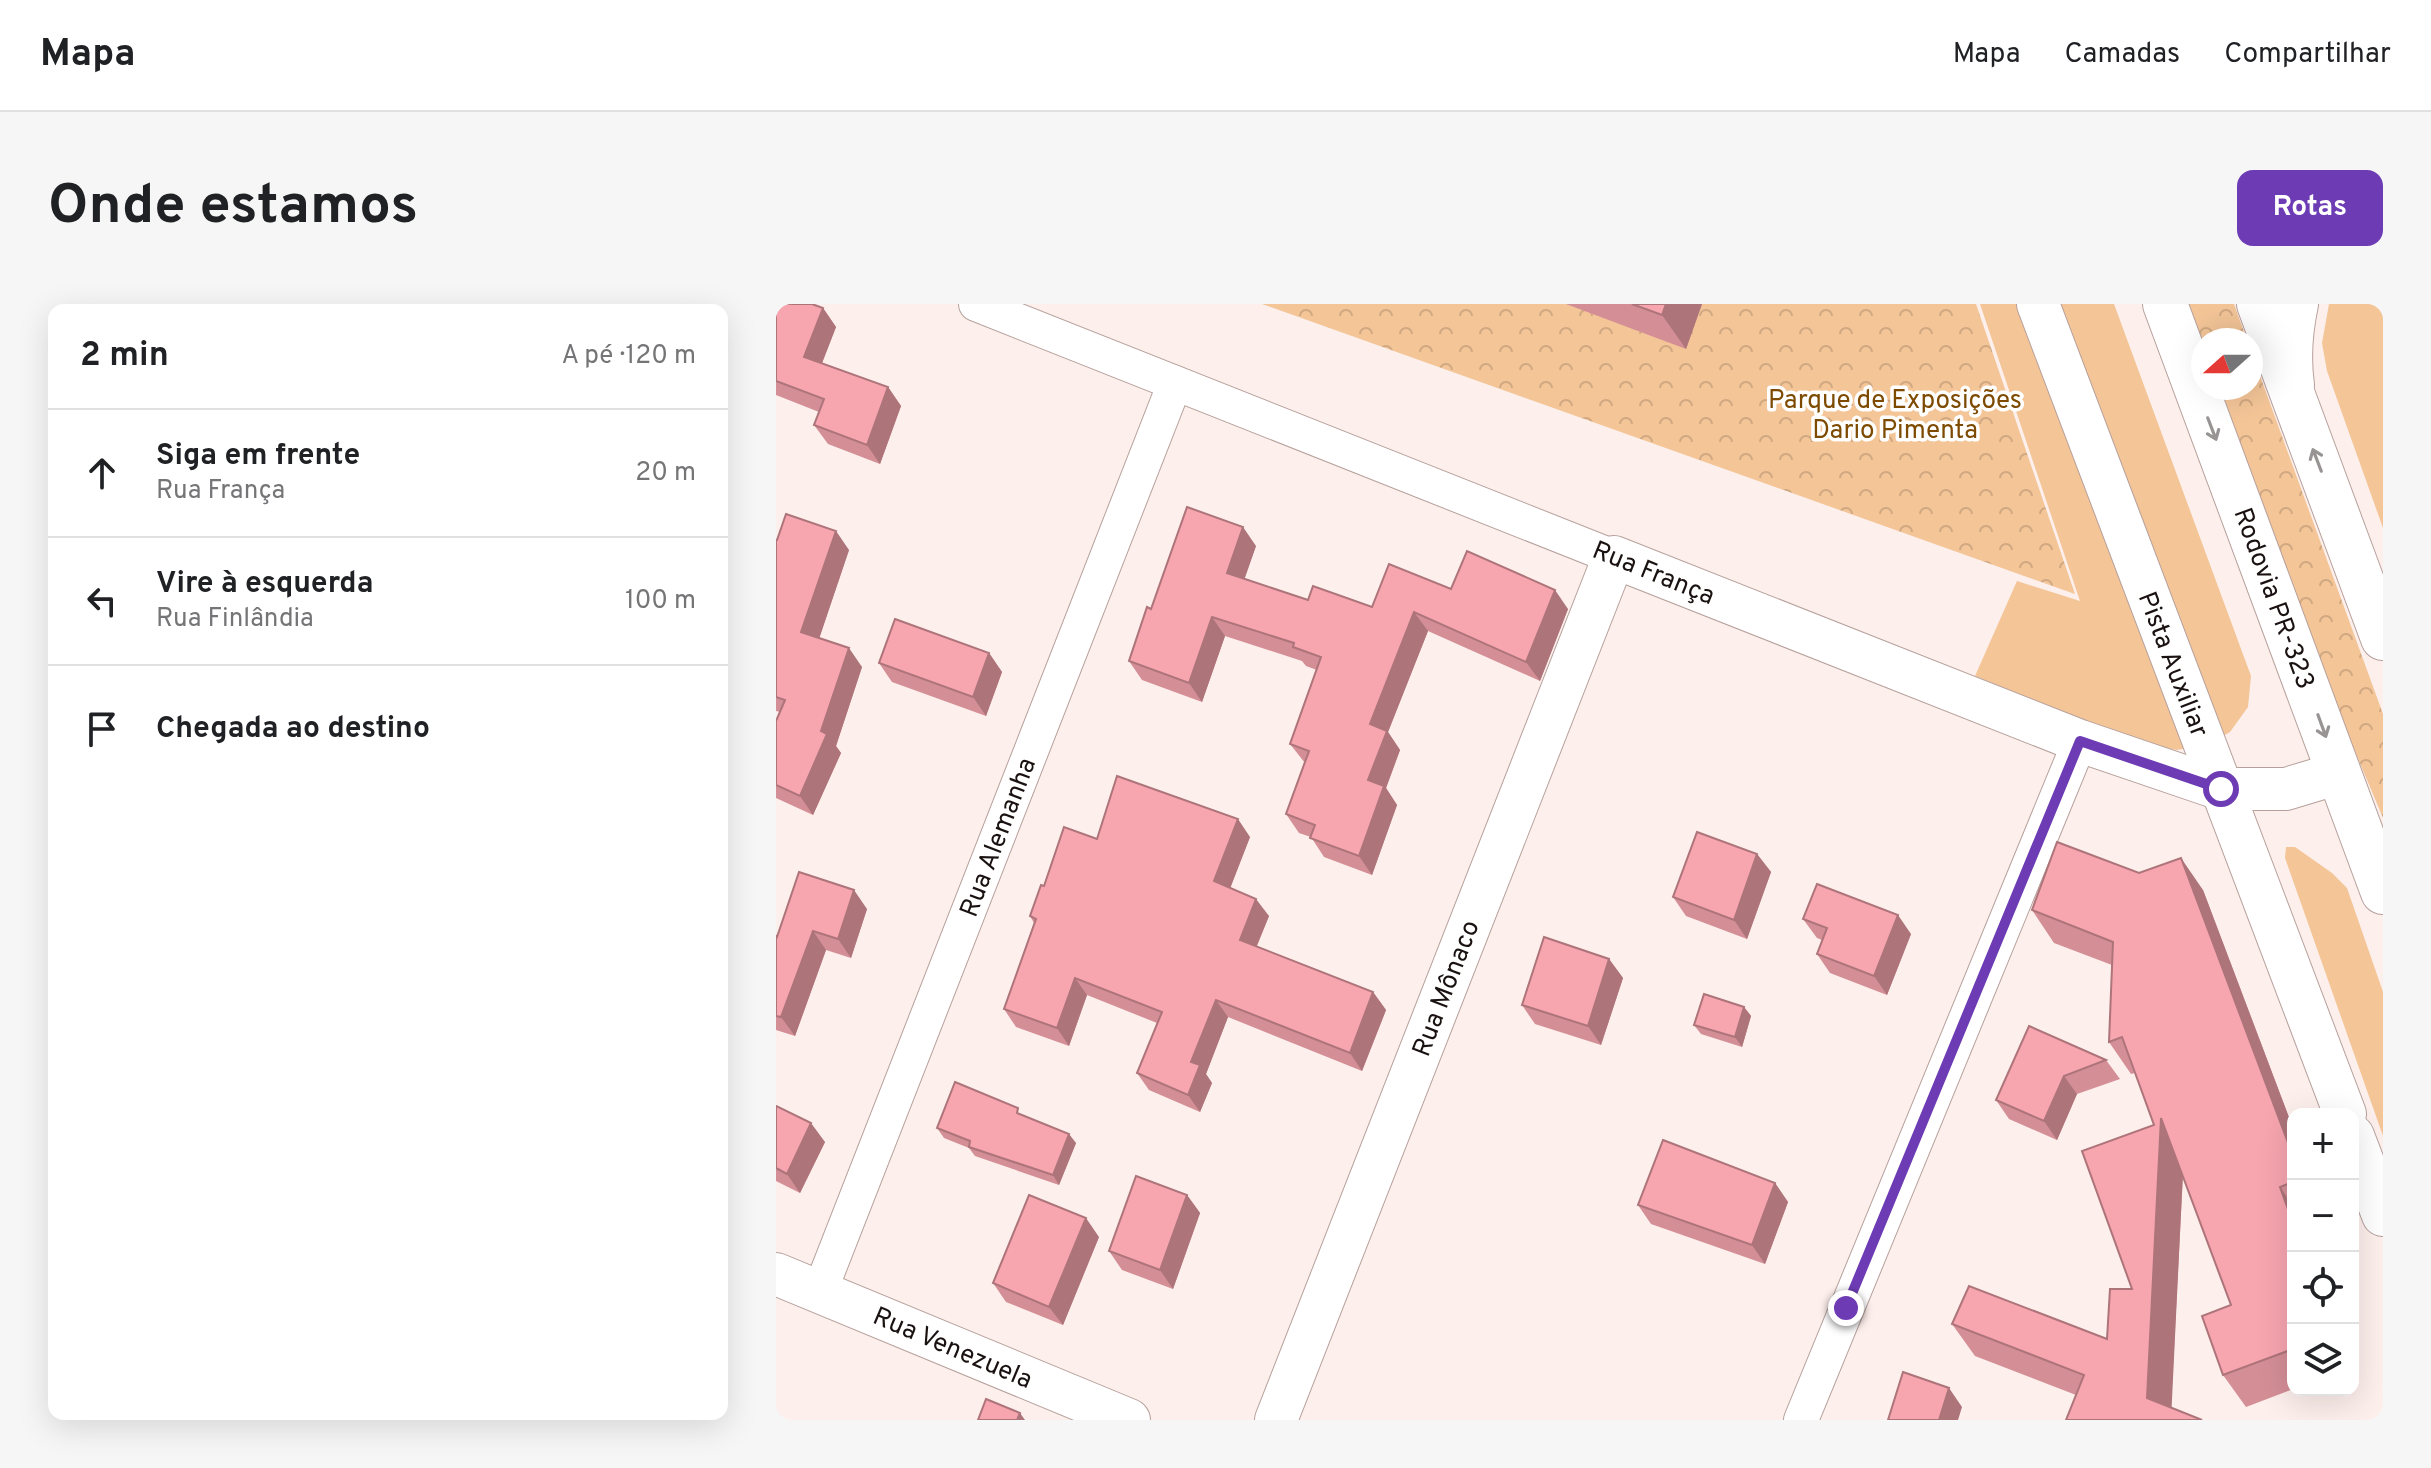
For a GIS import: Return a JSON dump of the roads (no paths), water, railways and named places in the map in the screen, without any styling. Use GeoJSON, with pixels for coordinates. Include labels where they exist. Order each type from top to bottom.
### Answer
{"type":"FeatureCollection","features":[{"type":"Feature","properties":{"kind":"highway","name":"Rodovia PR-323"},"geometry":{"type":"LineString","coordinates":[[2165,304],[2383,892]]}},
{"type":"Feature","properties":{"kind":"highway"},"geometry":{"type":"LineString","coordinates":[[2259,304],[2383,638]]}},
{"type":"Feature","properties":{"kind":"highway"},"geometry":{"type":"LineString","coordinates":[[2333,502],[2383,615]]}},
{"type":"Feature","properties":{"kind":"street","name":"Rua França"},"geometry":{"type":"LineString","coordinates":[[976,304],[2080,741],[2221,789],[2286,789],[2339,773]]}},
{"type":"Feature","properties":{"kind":"street","name":"Pista Auxiliar"},"geometry":{"type":"LineString","coordinates":[[2038,304],[2343,1108]]}},
{"type":"Feature","properties":{"kind":"street"},"geometry":{"type":"LineString","coordinates":[[2295,402],[2290,358],[2297,304]]}},
{"type":"Feature","properties":{"kind":"street","name":"Rua Alemanha"},"geometry":{"type":"LineString","coordinates":[[820,1291],[1175,383]]}},
{"type":"Feature","properties":{"kind":"street","name":"Rua Mônaco"},"geometry":{"type":"LineString","coordinates":[[1276,1420],[1614,557]]}},
{"type":"Feature","properties":{"kind":"street"},"geometry":{"type":"LineString","coordinates":[[1801,1420],[2080,741]]}},
{"type":"Feature","properties":{"kind":"street"},"geometry":{"type":"LineString","coordinates":[[2359,1152],[2383,1215]]}},
{"type":"Feature","properties":{"kind":"street","name":"Rua Venezuela"},"geometry":{"type":"LineString","coordinates":[[776,1274],[1129,1420]]}},
{"type":"Feature","properties":{"kind":"park label","name":"Parque de Exposições Dario Pimenta"},"geometry":{"type":"Point","coordinates":[1895,414]}}]}
